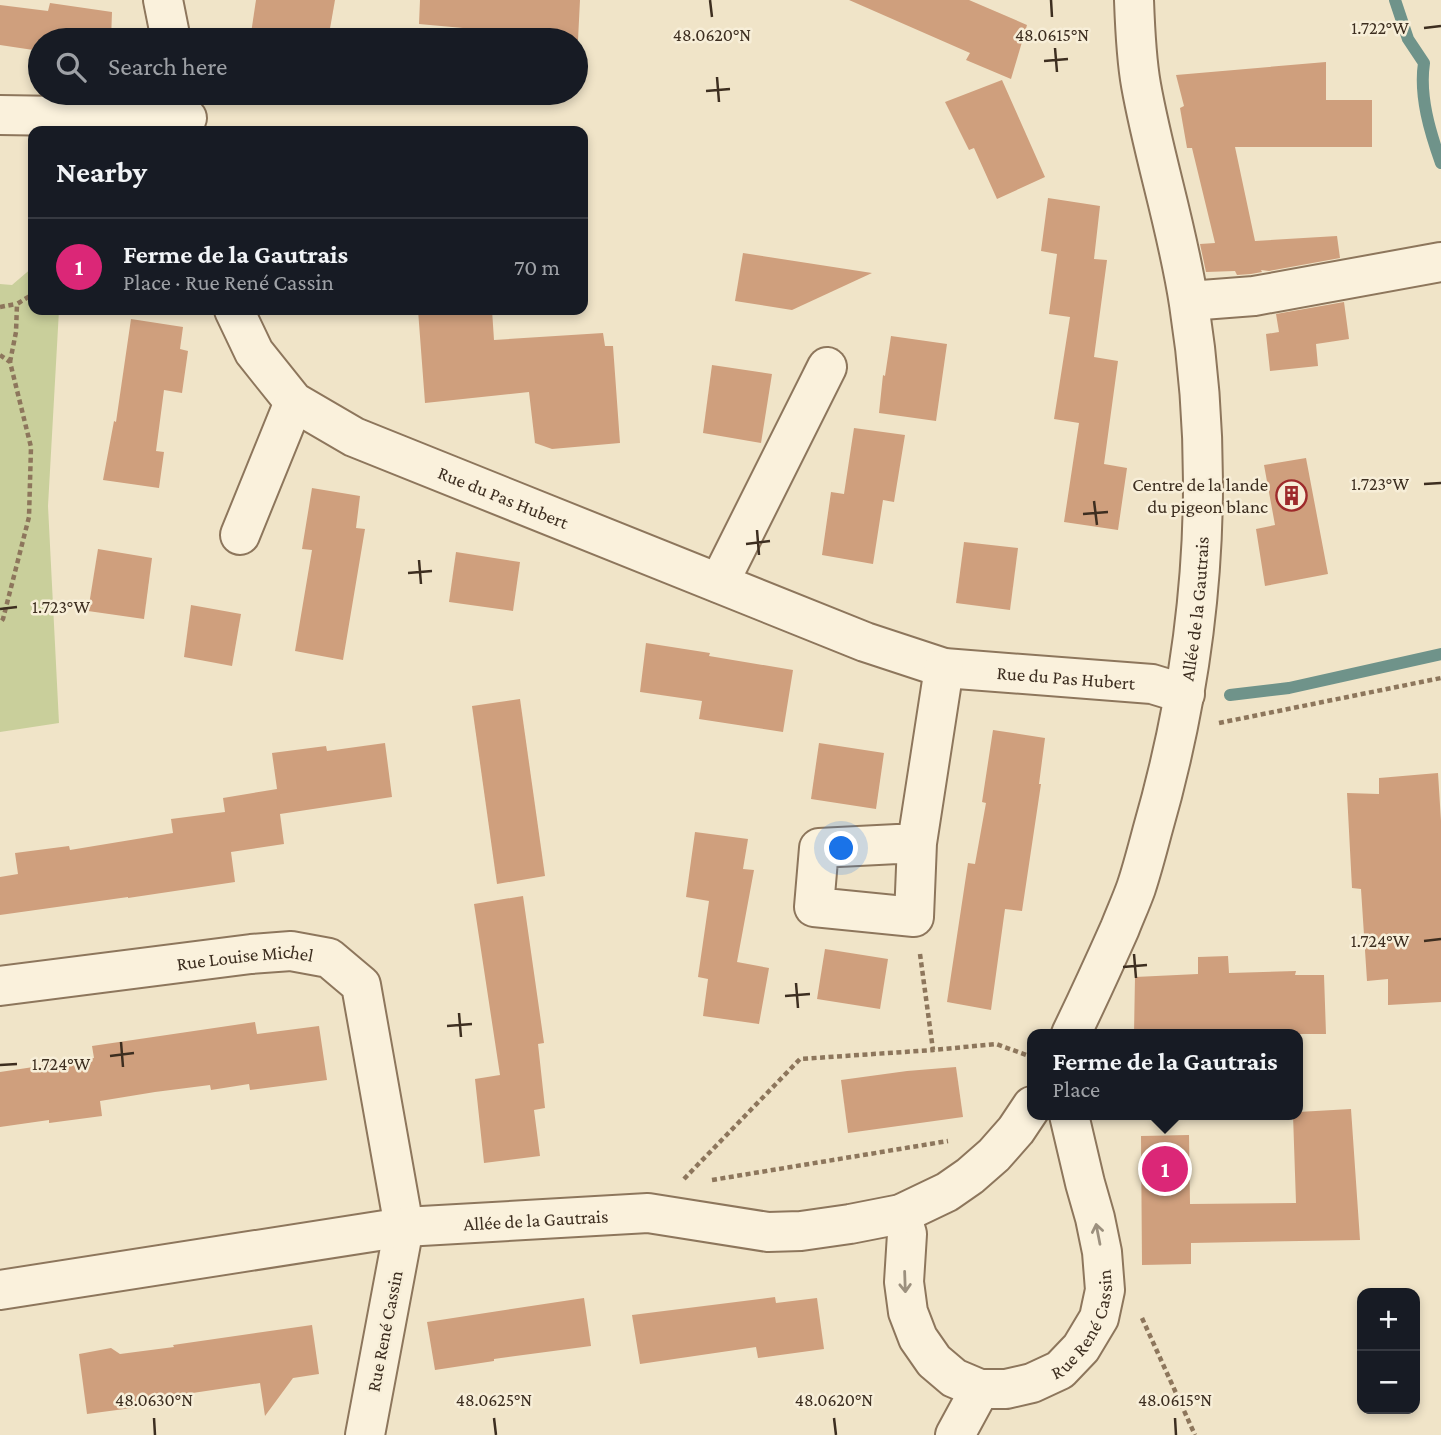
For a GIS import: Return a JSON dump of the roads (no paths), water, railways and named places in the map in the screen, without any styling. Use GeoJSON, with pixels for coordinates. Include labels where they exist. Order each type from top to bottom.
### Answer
{"type":"FeatureCollection","features":[{"type":"Feature","properties":{"kind":"street"},"geometry":{"type":"LineString","coordinates":[[163,0],[169,28]]}},
{"type":"Feature","properties":{"kind":"street","name":"Allée de la Gautrais"},"geometry":{"type":"LineString","coordinates":[[1073,1029],[1136,889],[1168,777],[1195,634],[1200,575],[1200,402],[1196,351],[1179,248],[1141,85],[1134,0]]}},
{"type":"Feature","properties":{"kind":"street"},"geometry":{"type":"LineString","coordinates":[[0,115],[186,114]]}},
{"type":"Feature","properties":{"kind":"street"},"geometry":{"type":"LineString","coordinates":[[1189,301],[1254,296],[1441,262]]}},
{"type":"Feature","properties":{"kind":"street","name":"Rue du Pas Hubert"},"geometry":{"type":"LineString","coordinates":[[236,315],[254,352],[294,402],[354,437],[865,642],[944,668],[1152,684],[1185,694]]}},
{"type":"Feature","properties":{"kind":"street"},"geometry":{"type":"LineString","coordinates":[[719,583],[827,367]]}},
{"type":"Feature","properties":{"kind":"street"},"geometry":{"type":"LineString","coordinates":[[240,535],[294,402]]}},
{"type":"Feature","properties":{"kind":"street"},"geometry":{"type":"LineString","coordinates":[[918,843],[818,848],[814,907],[914,917],[918,843],[944,668]]}},
{"type":"Feature","properties":{"kind":"street","name":"Rue Louise Michel"},"geometry":{"type":"LineString","coordinates":[[0,986],[251,954],[291,951],[329,958],[361,985],[404,1227]]}},
{"type":"Feature","properties":{"kind":"street","name":"Allée de la Gautrais"},"geometry":{"type":"LineString","coordinates":[[0,1290],[404,1227],[648,1213],[768,1231],[801,1231],[850,1224],[901,1214],[947,1192],[994,1155],[1027,1114]]}},
{"type":"Feature","properties":{"kind":"street","name":"Rue René Cassin"},"geometry":{"type":"LineString","coordinates":[[901,1214],[907,1234],[904,1282],[908,1311],[918,1338],[934,1361],[954,1378],[980,1389],[1006,1389],[1032,1383],[1060,1370],[1082,1348],[1099,1318],[1105,1290],[1102,1252],[1070,1120]]}},
{"type":"Feature","properties":{"kind":"street","name":"Rue René Cassin"},"geometry":{"type":"LineString","coordinates":[[365,1435],[404,1227]]}},
{"type":"Feature","properties":{"kind":"street"},"geometry":{"type":"LineString","coordinates":[[955,1435],[980,1389]]}},
{"type":"Feature","properties":{"kind":"waterway"},"geometry":{"type":"LineString","coordinates":[[1395,0],[1408,39],[1424,63],[1424,101],[1441,163]]}},
{"type":"Feature","properties":{"kind":"waterway"},"geometry":{"type":"LineString","coordinates":[[1230,695],[1289,688],[1441,654]]}},
{"type":"Feature","properties":{"kind":"place","name":"Centre de la lande du pigeon blanc"},"geometry":{"type":"Point","coordinates":[1291,495]}},
{"type":"Feature","properties":{"kind":"place","name":"Ferme de la Gautrais"},"geometry":{"type":"Point","coordinates":[1165,1169]}}]}
